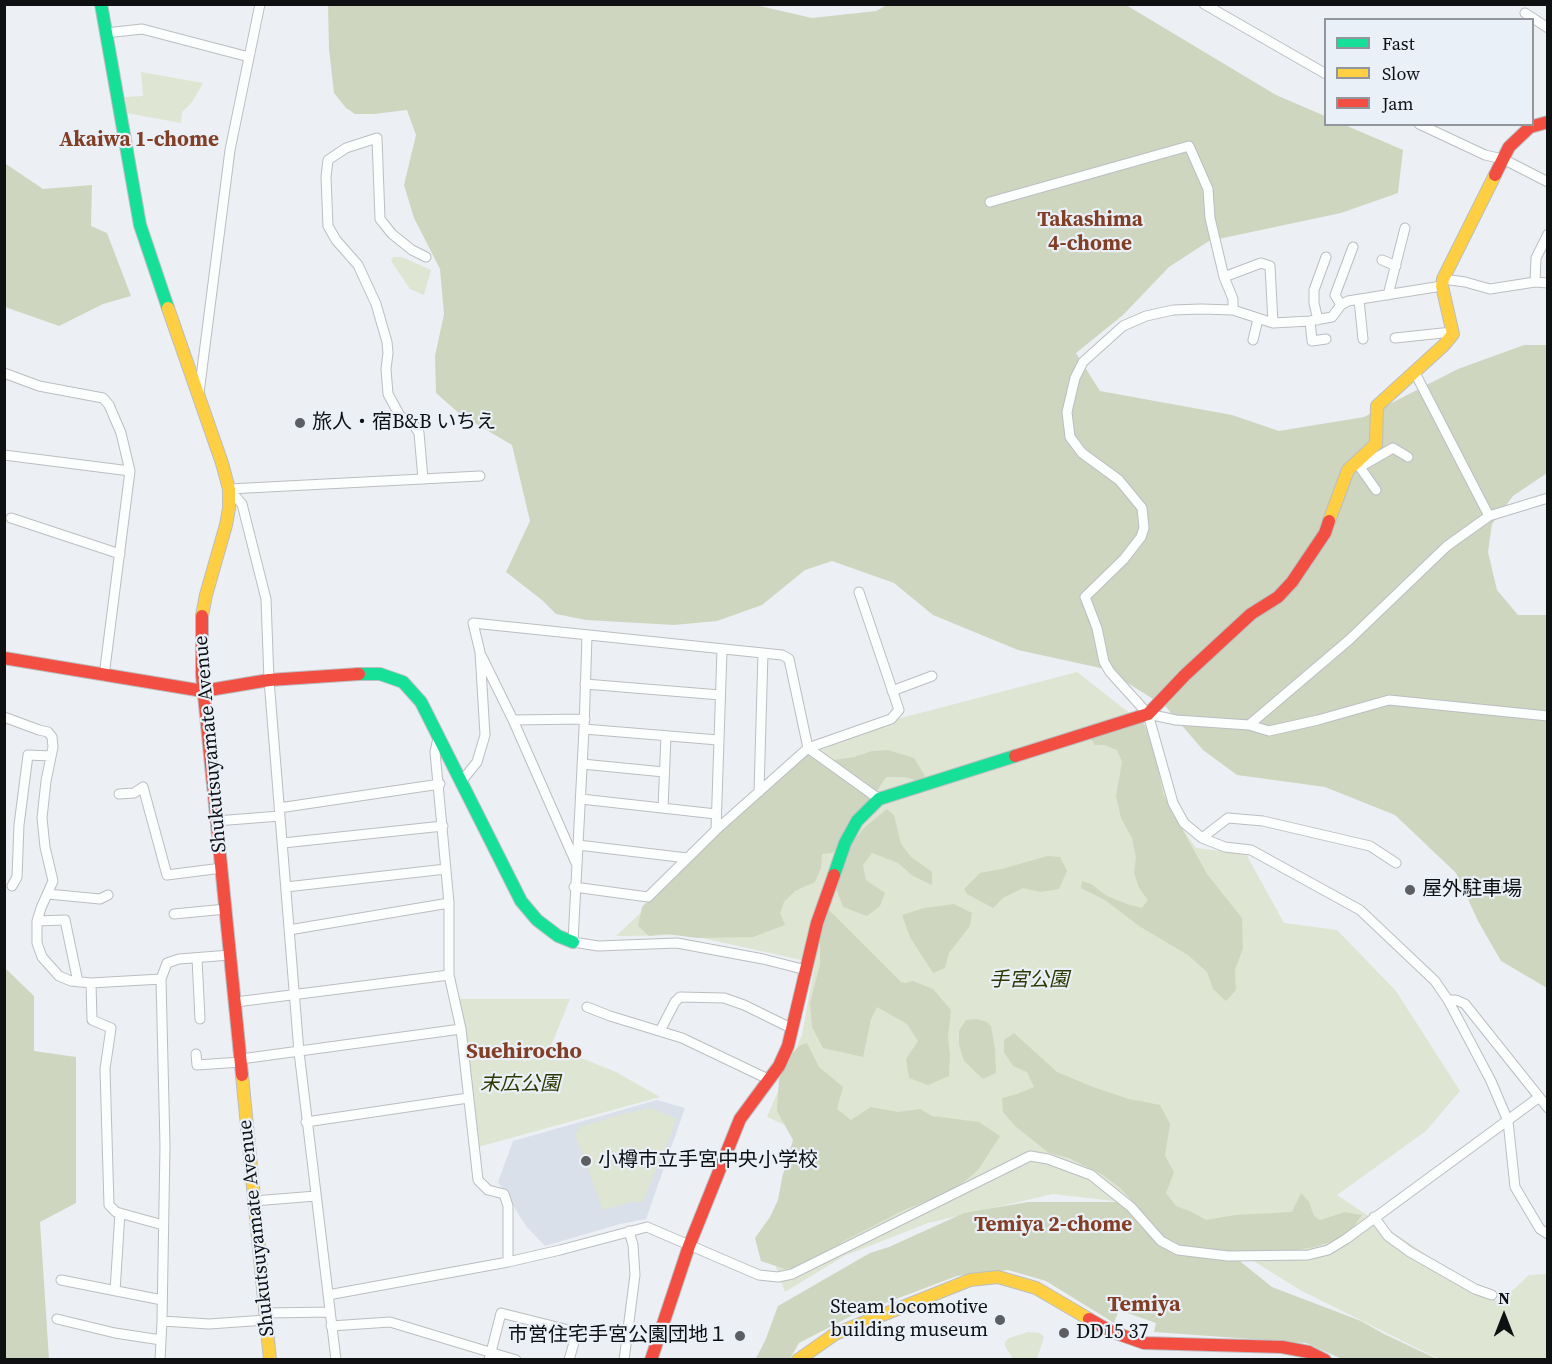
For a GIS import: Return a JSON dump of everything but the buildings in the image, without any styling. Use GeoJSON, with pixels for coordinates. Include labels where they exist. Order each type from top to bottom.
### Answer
{"type":"FeatureCollection","features":[{"type":"Feature","properties":{"kind":"street","name":"Shukutsuyamate Avenue"},"geometry":{"type":"LineString","coordinates":[[101,4],[140,225],[229,489],[226,525],[206,595],[201,624],[203,691],[270,1359]]}},
{"type":"Feature","properties":{"kind":"street"},"geometry":{"type":"LineString","coordinates":[[198,399],[230,150],[260,4]]}},
{"type":"Feature","properties":{"kind":"street"},"geometry":{"type":"LineString","coordinates":[[1204,4],[1324,73]]}},
{"type":"Feature","properties":{"kind":"street"},"geometry":{"type":"LineString","coordinates":[[1525,13],[1533,18]]}},
{"type":"Feature","properties":{"kind":"street"},"geometry":{"type":"LineString","coordinates":[[1534,19],[1548,28]]}},
{"type":"Feature","properties":{"kind":"street"},"geometry":{"type":"LineString","coordinates":[[106,33],[142,29],[249,57]]}},
{"type":"Feature","properties":{"kind":"street"},"geometry":{"type":"LineString","coordinates":[[1423,126],[1485,155],[1503,159],[1548,182]]}},
{"type":"Feature","properties":{"kind":"street"},"geometry":{"type":"LineString","coordinates":[[1358,464],[1376,444],[1377,406],[1453,334],[1442,283],[1509,147],[1534,126]]}},
{"type":"Feature","properties":{"kind":"street"},"geometry":{"type":"LineString","coordinates":[[423,479],[419,433],[414,425],[400,416],[388,394],[387,342],[376,304],[358,265],[336,240],[328,226],[326,177],[328,160],[346,148],[376,138],[380,219],[392,234],[412,250],[426,257]]}},
{"type":"Feature","properties":{"kind":"street"},"geometry":{"type":"LineString","coordinates":[[990,202],[1189,146],[1208,189],[1210,218],[1224,277],[1233,299],[1233,310]]}},
{"type":"Feature","properties":{"kind":"street"},"geometry":{"type":"LineString","coordinates":[[1388,295],[1405,228]]}},
{"type":"Feature","properties":{"kind":"street"},"geometry":{"type":"LineString","coordinates":[[1535,282],[1536,258],[1547,238]]}},
{"type":"Feature","properties":{"kind":"street"},"geometry":{"type":"LineString","coordinates":[[1341,305],[1335,295],[1353,247]]}},
{"type":"Feature","properties":{"kind":"street"},"geometry":{"type":"LineString","coordinates":[[1326,256],[1314,290],[1312,341],[1326,339]]}},
{"type":"Feature","properties":{"kind":"street"},"geometry":{"type":"LineString","coordinates":[[1382,260],[1395,266]]}},
{"type":"Feature","properties":{"kind":"street"},"geometry":{"type":"LineString","coordinates":[[1224,277],[1261,263],[1270,266],[1273,323]]}},
{"type":"Feature","properties":{"kind":"street"},"geometry":{"type":"LineString","coordinates":[[1548,283],[1535,282],[1490,289],[1465,282],[1442,283],[1348,301],[1341,305],[1332,317],[1314,321],[1273,323],[1233,310],[1173,310],[1146,316],[1123,326],[1083,362],[1075,378],[1067,412],[1070,437],[1082,453],[1119,480],[1142,508],[1144,528],[1141,537],[1124,559],[1085,597],[1097,628],[1104,662],[1110,672],[1148,714],[1173,802],[1184,823],[1202,838],[1225,847],[1251,849],[1360,910],[1435,981],[1448,1000],[1491,1081],[1508,1121],[1515,1187],[1540,1229],[1548,1234]]}},
{"type":"Feature","properties":{"kind":"street"},"geometry":{"type":"LineString","coordinates":[[1359,300],[1363,339]]}},
{"type":"Feature","properties":{"kind":"street"},"geometry":{"type":"LineString","coordinates":[[1253,340],[1258,319]]}},
{"type":"Feature","properties":{"kind":"street"},"geometry":{"type":"LineString","coordinates":[[1395,339],[1452,332]]}},
{"type":"Feature","properties":{"kind":"street"},"geometry":{"type":"LineString","coordinates":[[1414,371],[1489,516]]}},
{"type":"Feature","properties":{"kind":"street"},"geometry":{"type":"LineString","coordinates":[[4,373],[39,386],[103,398],[109,405],[121,433],[130,471],[105,676]]}},
{"type":"Feature","properties":{"kind":"street"},"geometry":{"type":"LineString","coordinates":[[651,1359],[689,1246],[740,1119],[779,1066],[793,1029],[817,923],[845,843],[857,821],[879,800],[1148,714],[1185,675],[1251,614],[1278,597],[1292,582],[1325,533],[1348,470],[1393,447],[1408,457]]}},
{"type":"Feature","properties":{"kind":"street"},"geometry":{"type":"LineString","coordinates":[[4,455],[130,471]]}},
{"type":"Feature","properties":{"kind":"street"},"geometry":{"type":"LineString","coordinates":[[1358,464],[1376,490]]}},
{"type":"Feature","properties":{"kind":"street"},"geometry":{"type":"LineString","coordinates":[[229,489],[480,476]]}},
{"type":"Feature","properties":{"kind":"street"},"geometry":{"type":"LineString","coordinates":[[229,489],[242,504],[266,599],[269,680],[299,1052],[331,1326],[337,1359]]}},
{"type":"Feature","properties":{"kind":"street"},"geometry":{"type":"LineString","coordinates":[[1249,725],[1349,640],[1447,546],[1489,516],[1548,498]]}},
{"type":"Feature","properties":{"kind":"street"},"geometry":{"type":"LineString","coordinates":[[12,518],[120,554]]}},
{"type":"Feature","properties":{"kind":"street"},"geometry":{"type":"LineString","coordinates":[[574,887],[648,897],[716,830],[808,748],[891,719],[899,710],[859,592]]}},
{"type":"Feature","properties":{"kind":"street"},"geometry":{"type":"LineString","coordinates":[[461,782],[477,762],[484,735],[480,652],[473,623],[783,655],[789,658],[808,748],[879,800]]}},
{"type":"Feature","properties":{"kind":"street"},"geometry":{"type":"LineString","coordinates":[[573,942],[587,636]]}},
{"type":"Feature","properties":{"kind":"street"},"geometry":{"type":"LineString","coordinates":[[716,830],[722,650]]}},
{"type":"Feature","properties":{"kind":"street"},"geometry":{"type":"LineString","coordinates":[[480,652],[513,720],[577,866]]}},
{"type":"Feature","properties":{"kind":"street"},"geometry":{"type":"LineString","coordinates":[[759,792],[762,653]]}},
{"type":"Feature","properties":{"kind":"street"},"geometry":{"type":"LineString","coordinates":[[4,658],[203,691],[269,680],[380,674],[403,682],[421,702],[521,901],[537,920],[558,936],[573,942],[598,946],[653,942],[677,943],[806,970]]}},
{"type":"Feature","properties":{"kind":"street"},"geometry":{"type":"LineString","coordinates":[[892,691],[932,676]]}},
{"type":"Feature","properties":{"kind":"street"},"geometry":{"type":"LineString","coordinates":[[585,684],[720,695]]}},
{"type":"Feature","properties":{"kind":"street"},"geometry":{"type":"LineString","coordinates":[[1148,714],[1176,720],[1249,725],[1269,731],[1389,700],[1548,716]]}},
{"type":"Feature","properties":{"kind":"street"},"geometry":{"type":"LineString","coordinates":[[4,717],[48,732],[52,737],[42,818],[45,847],[53,881],[40,908],[37,921],[37,942],[42,957],[59,976],[78,982],[162,979]]}},
{"type":"Feature","properties":{"kind":"street"},"geometry":{"type":"LineString","coordinates":[[513,720],[585,718]]}},
{"type":"Feature","properties":{"kind":"street"},"geometry":{"type":"LineString","coordinates":[[584,729],[718,740]]}},
{"type":"Feature","properties":{"kind":"street"},"geometry":{"type":"LineString","coordinates":[[663,808],[666,735]]}},
{"type":"Feature","properties":{"kind":"street"},"geometry":{"type":"LineString","coordinates":[[438,738],[435,752],[440,784],[449,903],[449,975],[461,1029],[478,1180],[488,1190],[504,1194],[508,1206],[508,1262]]}},
{"type":"Feature","properties":{"kind":"street"},"geometry":{"type":"LineString","coordinates":[[12,886],[18,877],[19,825],[28,755],[51,756]]}},
{"type":"Feature","properties":{"kind":"street"},"geometry":{"type":"LineString","coordinates":[[582,764],[664,772]]}},
{"type":"Feature","properties":{"kind":"street"},"geometry":{"type":"LineString","coordinates":[[216,821],[440,784]]}},
{"type":"Feature","properties":{"kind":"street"},"geometry":{"type":"LineString","coordinates":[[119,794],[134,793],[143,787],[168,875],[222,868]]}},
{"type":"Feature","properties":{"kind":"street"},"geometry":{"type":"LineString","coordinates":[[581,799],[716,814]]}},
{"type":"Feature","properties":{"kind":"street"},"geometry":{"type":"LineString","coordinates":[[1202,838],[1228,818],[1263,821],[1370,846],[1396,863]]}},
{"type":"Feature","properties":{"kind":"street"},"geometry":{"type":"LineString","coordinates":[[283,843],[443,826]]}},
{"type":"Feature","properties":{"kind":"street"},"geometry":{"type":"LineString","coordinates":[[578,845],[687,858]]}},
{"type":"Feature","properties":{"kind":"street"},"geometry":{"type":"LineString","coordinates":[[286,887],[446,869]]}},
{"type":"Feature","properties":{"kind":"street"},"geometry":{"type":"LineString","coordinates":[[48,894],[100,899],[108,895]]}},
{"type":"Feature","properties":{"kind":"street"},"geometry":{"type":"LineString","coordinates":[[289,930],[449,903]]}},
{"type":"Feature","properties":{"kind":"street"},"geometry":{"type":"LineString","coordinates":[[174,914],[226,909]]}},
{"type":"Feature","properties":{"kind":"street"},"geometry":{"type":"LineString","coordinates":[[37,921],[65,920],[78,982]]}},
{"type":"Feature","properties":{"kind":"street"},"geometry":{"type":"LineString","coordinates":[[160,1359],[165,1146],[162,979],[167,963],[178,959],[230,955]]}},
{"type":"Feature","properties":{"kind":"street"},"geometry":{"type":"LineString","coordinates":[[197,958],[200,1019]]}},
{"type":"Feature","properties":{"kind":"street"},"geometry":{"type":"LineString","coordinates":[[236,1002],[449,975]]}},
{"type":"Feature","properties":{"kind":"street"},"geometry":{"type":"LineString","coordinates":[[91,983],[92,1020],[111,1028],[105,1069],[109,1206],[120,1214],[163,1225]]}},
{"type":"Feature","properties":{"kind":"street"},"geometry":{"type":"LineString","coordinates":[[660,1031],[680,997],[724,998],[744,1005],[793,1029]]}},
{"type":"Feature","properties":{"kind":"street"},"geometry":{"type":"LineString","coordinates":[[1448,1000],[1456,1000],[1465,1004],[1548,1108]]}},
{"type":"Feature","properties":{"kind":"street"},"geometry":{"type":"LineString","coordinates":[[587,1006],[610,1016],[682,1038],[768,1078]]}},
{"type":"Feature","properties":{"kind":"street"},"geometry":{"type":"LineString","coordinates":[[196,1054],[197,1065],[461,1029]]}},
{"type":"Feature","properties":{"kind":"street"},"geometry":{"type":"LineString","coordinates":[[306,1122],[468,1098]]}},
{"type":"Feature","properties":{"kind":"street"},"geometry":{"type":"LineString","coordinates":[[328,1295],[508,1262],[647,1227],[759,1275],[778,1277],[792,1274],[1030,1156],[1048,1159],[1091,1175],[1131,1207],[1161,1241],[1178,1250],[1228,1257],[1308,1255],[1328,1250],[1538,1098]]}},
{"type":"Feature","properties":{"kind":"street"},"geometry":{"type":"LineString","coordinates":[[254,1201],[316,1196]]}},
{"type":"Feature","properties":{"kind":"street"},"geometry":{"type":"LineString","coordinates":[[115,1291],[120,1214]]}},
{"type":"Feature","properties":{"kind":"street"},"geometry":{"type":"LineString","coordinates":[[1374,1217],[1388,1236],[1410,1252],[1475,1289],[1492,1295]]}},
{"type":"Feature","properties":{"kind":"street"},"geometry":{"type":"LineString","coordinates":[[624,1359],[635,1275],[633,1245],[629,1231]]}},
{"type":"Feature","properties":{"kind":"street"},"geometry":{"type":"LineString","coordinates":[[798,1359],[835,1334],[970,1280],[998,1277],[1036,1288],[1110,1331],[1144,1343],[1260,1346],[1325,1359]]}},
{"type":"Feature","properties":{"kind":"street"},"geometry":{"type":"LineString","coordinates":[[61,1280],[162,1300]]}},
{"type":"Feature","properties":{"kind":"street"},"geometry":{"type":"LineString","coordinates":[[162,1322],[208,1323],[330,1312]]}},
{"type":"Feature","properties":{"kind":"street"},"geometry":{"type":"LineString","coordinates":[[490,1356],[501,1313],[577,1332],[569,1359]]}},
{"type":"Feature","properties":{"kind":"street"},"geometry":{"type":"LineString","coordinates":[[57,1319],[115,1333],[161,1340]]}},
{"type":"Feature","properties":{"kind":"street"},"geometry":{"type":"LineString","coordinates":[[331,1326],[390,1322],[490,1356],[516,1359]]}},
{"type":"Feature","properties":{"kind":"shaded area","name":"小樽市立手宮中央小学校"},"geometry":{"type":"Polygon","coordinates":[[[657,1100],[685,1108],[646,1219],[620,1224],[545,1246],[526,1226],[498,1182],[513,1141],[657,1100]]]}},
{"type":"Feature","properties":{"kind":"green space"},"geometry":{"type":"Polygon","coordinates":[[[751,4],[812,18],[876,11],[889,4],[1126,5],[1276,95],[1324,116],[1324,126],[1347,126],[1403,150],[1398,193],[1341,213],[1209,241],[1169,267],[1123,315],[1076,353],[1100,391],[1232,415],[1279,431],[1364,417],[1458,369],[1524,345],[1547,345],[1547,473],[1513,496],[1492,524],[1488,552],[1497,590],[1518,615],[1547,615],[1547,988],[1501,961],[1478,921],[1456,873],[1395,815],[1325,787],[1237,775],[1203,750],[1166,707],[1105,669],[1018,650],[933,615],[894,583],[832,561],[805,570],[762,605],[717,621],[674,625],[586,620],[556,614],[506,572],[530,521],[512,445],[461,415],[436,393],[435,356],[444,314],[440,269],[414,218],[404,185],[416,135],[407,110],[355,114],[346,108],[334,93],[329,49],[328,5],[751,4]]]}},
{"type":"Feature","properties":{"kind":"green space"},"geometry":{"type":"Polygon","coordinates":[[[141,72],[203,83],[192,102],[182,112],[181,123],[127,113],[125,97],[143,96],[141,72]]]}},
{"type":"Feature","properties":{"kind":"green space"},"geometry":{"type":"Polygon","coordinates":[[[5,157],[6,164],[43,189],[92,185],[91,226],[107,233],[131,296],[103,304],[59,326],[5,307],[5,157]]]}},
{"type":"Feature","properties":{"kind":"green space"},"geometry":{"type":"Polygon","coordinates":[[[393,257],[402,257],[431,270],[424,295],[410,289],[391,261],[393,257]]]}},
{"type":"Feature","properties":{"kind":"green space","name":"手宮公園"},"geometry":{"type":"Polygon","coordinates":[[[1077,672],[1136,718],[1179,824],[1196,848],[1246,854],[1284,923],[1337,930],[1396,991],[1460,1091],[1426,1131],[1337,1195],[1499,1303],[1529,1275],[1547,1274],[1547,1359],[1439,1359],[1300,1290],[1244,1255],[1157,1206],[1053,1194],[928,1223],[844,1256],[785,1292],[770,1251],[823,1142],[767,1117],[802,1035],[815,963],[688,935],[616,936],[808,755],[897,719],[1077,672]]]}},
{"type":"Feature","properties":{"kind":"green space"},"geometry":{"type":"Polygon","coordinates":[[[1142,720],[1153,741],[1163,794],[1207,874],[1242,918],[1243,949],[1235,969],[1236,990],[1226,1001],[1213,989],[1207,972],[1188,955],[1139,926],[1105,900],[1081,888],[1082,881],[1091,884],[1107,896],[1142,908],[1148,900],[1139,888],[1134,873],[1136,858],[1132,838],[1121,818],[1116,796],[1122,762],[1117,750],[1104,745],[1095,745],[1091,739],[1104,732],[1142,720]]]}},
{"type":"Feature","properties":{"kind":"green space"},"geometry":{"type":"Polygon","coordinates":[[[888,750],[914,758],[925,776],[919,781],[904,777],[886,777],[870,802],[863,806],[840,846],[832,853],[822,854],[821,868],[815,882],[795,891],[784,902],[780,913],[785,925],[753,937],[697,938],[667,934],[649,936],[638,926],[642,907],[710,839],[810,752],[834,760],[872,751],[888,750]]]}},
{"type":"Feature","properties":{"kind":"green space"},"geometry":{"type":"Polygon","coordinates":[[[887,809],[894,815],[901,844],[911,857],[932,872],[932,885],[913,876],[898,863],[872,853],[863,865],[866,880],[885,893],[880,906],[867,916],[843,907],[835,885],[850,845],[865,827],[887,809]]]}},
{"type":"Feature","properties":{"kind":"green space"},"geometry":{"type":"Polygon","coordinates":[[[1047,856],[1060,857],[1067,871],[1059,889],[1041,892],[1023,888],[1003,898],[993,908],[967,894],[964,889],[980,873],[1047,856]]]}},
{"type":"Feature","properties":{"kind":"green space"},"geometry":{"type":"Polygon","coordinates":[[[954,904],[972,913],[970,926],[949,953],[945,968],[933,973],[910,937],[902,915],[924,908],[954,904]]]}},
{"type":"Feature","properties":{"kind":"green space"},"geometry":{"type":"Polygon","coordinates":[[[829,910],[901,982],[913,981],[933,989],[951,1010],[948,1037],[949,1076],[928,1085],[909,1078],[906,1059],[918,1041],[907,1024],[877,1007],[871,1019],[863,1057],[823,1048],[812,1027],[810,1003],[820,964],[820,932],[824,916],[829,910]]]}},
{"type":"Feature","properties":{"kind":"green space"},"geometry":{"type":"Polygon","coordinates":[[[4,967],[34,996],[34,1051],[76,1057],[76,1203],[40,1222],[49,1359],[5,1359],[4,967]]]}},
{"type":"Feature","properties":{"kind":"green space","name":"末広公園"},"geometry":{"type":"Polygon","coordinates":[[[458,999],[570,999],[551,1046],[616,1072],[660,1097],[478,1147],[458,999]]]}},
{"type":"Feature","properties":{"kind":"green space"},"geometry":{"type":"Polygon","coordinates":[[[977,1019],[991,1026],[995,1049],[996,1073],[983,1079],[964,1061],[959,1045],[959,1031],[966,1020],[977,1019]]]}},
{"type":"Feature","properties":{"kind":"green space"},"geometry":{"type":"Polygon","coordinates":[[[1014,1033],[1057,1072],[1129,1099],[1160,1105],[1170,1124],[1165,1156],[1174,1172],[1166,1193],[1176,1206],[1206,1220],[1235,1215],[1292,1212],[1301,1193],[1309,1202],[1314,1216],[1320,1220],[1345,1212],[1362,1215],[1351,1230],[1336,1240],[1315,1247],[1284,1252],[1231,1254],[1272,1287],[1361,1321],[1437,1359],[1342,1359],[1306,1343],[1154,1332],[1156,1323],[1119,1310],[1114,1323],[1046,1281],[1008,1270],[957,1276],[851,1316],[799,1343],[790,1359],[755,1360],[778,1306],[870,1253],[889,1247],[964,1213],[1028,1202],[1115,1202],[1139,1208],[1120,1188],[1103,1175],[1069,1158],[1049,1153],[1015,1126],[1003,1112],[1002,1098],[1034,1087],[1027,1072],[1013,1066],[1004,1052],[1004,1040],[1014,1033]]]}},
{"type":"Feature","properties":{"kind":"green space"},"geometry":{"type":"Polygon","coordinates":[[[807,1043],[819,1067],[843,1087],[837,1109],[851,1120],[871,1107],[898,1112],[920,1109],[932,1116],[979,1122],[1000,1136],[978,1170],[953,1191],[904,1210],[844,1241],[806,1266],[785,1269],[761,1261],[755,1238],[770,1217],[778,1200],[793,1140],[777,1111],[779,1079],[793,1052],[807,1043]]]}},
{"type":"Feature","properties":{"kind":"green space"},"geometry":{"type":"Polygon","coordinates":[[[651,1108],[677,1119],[642,1203],[635,1201],[603,1210],[575,1135],[580,1127],[651,1108]]]}},
{"type":"Feature","properties":{"kind":"green space"},"geometry":{"type":"Polygon","coordinates":[[[1028,1332],[1040,1333],[1044,1337],[1037,1359],[1013,1359],[1005,1342],[1009,1338],[1028,1332]]]}},
{"type":"Feature","properties":{"kind":"traffic: fast"},"geometry":{"type":"LineString","coordinates":[[101,4],[140,225],[168,308]]}},
{"type":"Feature","properties":{"kind":"traffic: fast"},"geometry":{"type":"LineString","coordinates":[[359,674],[380,674],[403,682],[421,702],[521,901],[537,920],[558,936],[573,942]]}},
{"type":"Feature","properties":{"kind":"traffic: fast"},"geometry":{"type":"LineString","coordinates":[[834,875],[845,843],[857,821],[879,799],[1015,756]]}},
{"type":"Feature","properties":{"kind":"traffic: slow"},"geometry":{"type":"LineString","coordinates":[[1329,521],[1348,470],[1376,444],[1377,406],[1453,334],[1442,286],[1443,279],[1495,175]]}},
{"type":"Feature","properties":{"kind":"traffic: slow"},"geometry":{"type":"LineString","coordinates":[[168,308],[229,489],[226,525],[202,616]]}},
{"type":"Feature","properties":{"kind":"traffic: slow"},"geometry":{"type":"LineString","coordinates":[[242,1075],[270,1360]]}},
{"type":"Feature","properties":{"kind":"traffic: slow"},"geometry":{"type":"LineString","coordinates":[[798,1360],[835,1334],[970,1280],[998,1277],[1036,1288],[1089,1319]]}},
{"type":"Feature","properties":{"kind":"traffic: jam"},"geometry":{"type":"LineString","coordinates":[[1534,126],[1548,122]]}},
{"type":"Feature","properties":{"kind":"traffic: jam"},"geometry":{"type":"LineString","coordinates":[[1495,175],[1509,147],[1534,126]]}},
{"type":"Feature","properties":{"kind":"traffic: jam"},"geometry":{"type":"LineString","coordinates":[[1015,756],[1148,714],[1185,675],[1251,614],[1278,597],[1292,582],[1325,533],[1329,521]]}},
{"type":"Feature","properties":{"kind":"traffic: jam"},"geometry":{"type":"LineString","coordinates":[[202,616],[202,675],[242,1075]]}},
{"type":"Feature","properties":{"kind":"traffic: jam"},"geometry":{"type":"LineString","coordinates":[[4,658],[203,691],[269,680],[359,674]]}},
{"type":"Feature","properties":{"kind":"traffic: jam"},"geometry":{"type":"LineString","coordinates":[[651,1360],[689,1246],[740,1119],[779,1066],[788,1046],[817,923],[834,875]]}},
{"type":"Feature","properties":{"kind":"traffic: jam"},"geometry":{"type":"LineString","coordinates":[[1089,1319],[1110,1331],[1144,1343],[1282,1347],[1309,1352],[1325,1360]]}},
{"type":"Feature","properties":{"kind":"place","name":"旅人・宿B&B いちえ"},"geometry":{"type":"Point","coordinates":[300,423]}},
{"type":"Feature","properties":{"kind":"place","name":"屋外駐車場"},"geometry":{"type":"Point","coordinates":[1410,890]}},
{"type":"Feature","properties":{"kind":"place","name":"小樽市立手宮中央小学校"},"geometry":{"type":"Point","coordinates":[586,1161]}},
{"type":"Feature","properties":{"kind":"place","name":"Steam locomotive building museum"},"geometry":{"type":"Point","coordinates":[1000,1320]}},
{"type":"Feature","properties":{"kind":"place","name":"DD15 37"},"geometry":{"type":"Point","coordinates":[1064,1333]}},
{"type":"Feature","properties":{"kind":"place","name":"市営住宅手宮公園団地１"},"geometry":{"type":"Point","coordinates":[740,1336]}},
{"type":"Feature","properties":{"kind":"district","name":"Akaiwa 1-chome"},"geometry":{"type":"Point","coordinates":[139,141]}},
{"type":"Feature","properties":{"kind":"district","name":"Takashima 4-chome"},"geometry":{"type":"Point","coordinates":[1090,233]}},
{"type":"Feature","properties":{"kind":"district","name":"Suehirocho"},"geometry":{"type":"Point","coordinates":[524,1052]}},
{"type":"Feature","properties":{"kind":"district","name":"Temiya 2-chome"},"geometry":{"type":"Point","coordinates":[1053,1226]}},
{"type":"Feature","properties":{"kind":"district","name":"Temiya"},"geometry":{"type":"Point","coordinates":[1144,1305]}}]}
